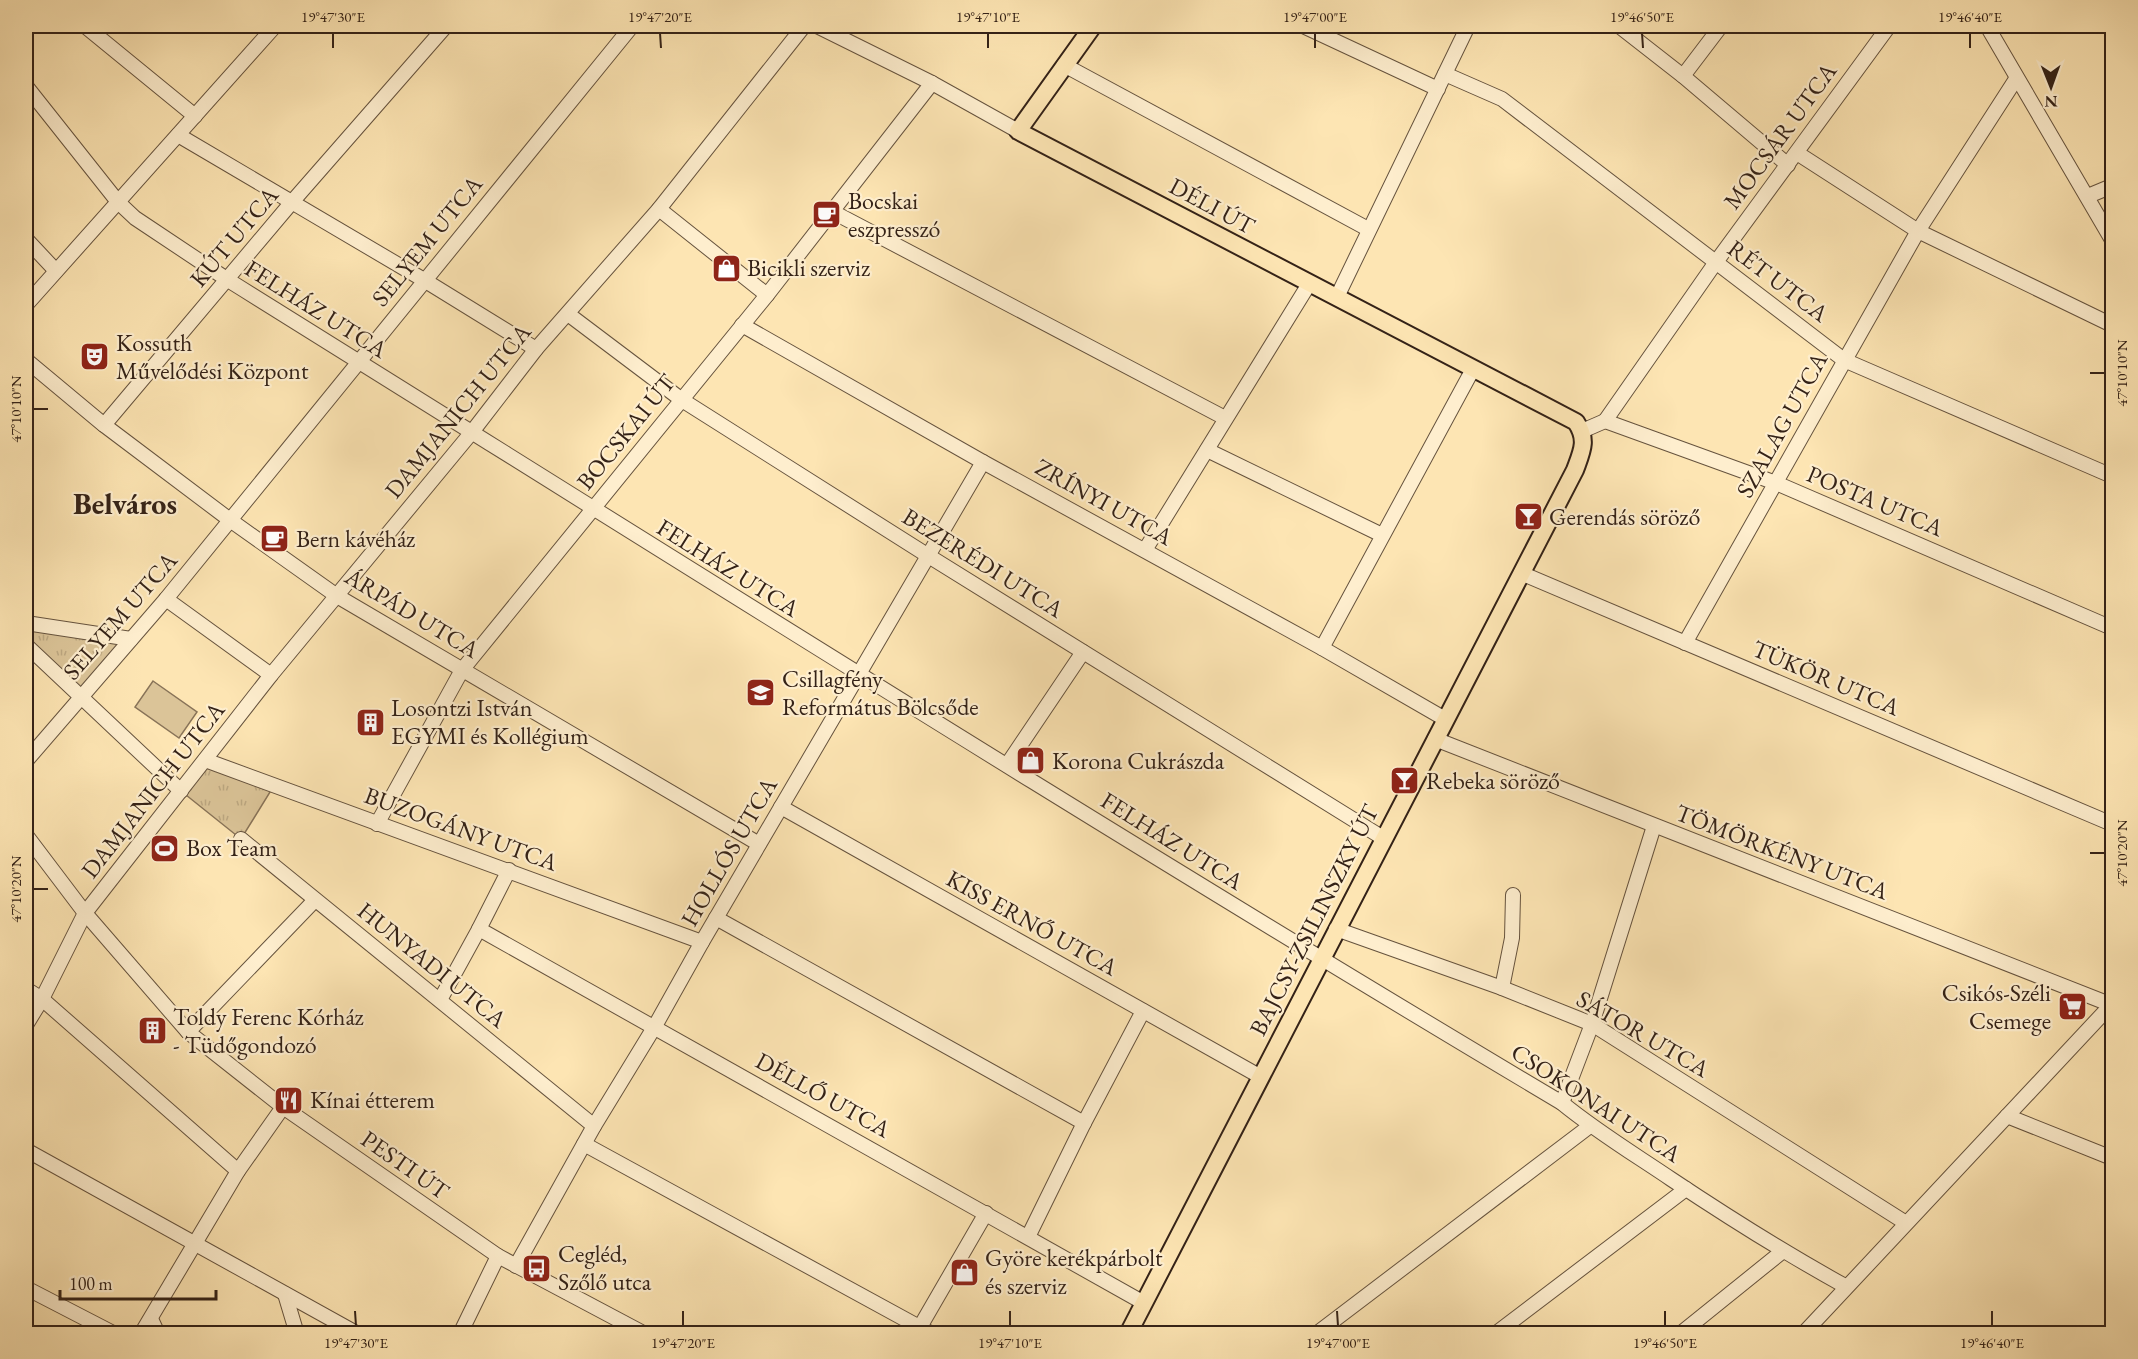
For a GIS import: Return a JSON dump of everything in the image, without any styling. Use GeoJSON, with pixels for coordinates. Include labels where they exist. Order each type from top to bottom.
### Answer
{"type":"FeatureCollection","features":[{"type":"Feature","properties":{"kind":"main road"},"geometry":{"type":"LineString","coordinates":[[1018,131],[1093,26]]}},
{"type":"Feature","properties":{"kind":"main road","name":"DÉLI ÚT"},"geometry":{"type":"LineString","coordinates":[[1018,131],[1576,422],[1582,430]]}},
{"type":"Feature","properties":{"kind":"main road","name":"BAJCSY-ZSILINSZKY ÚT"},"geometry":{"type":"LineString","coordinates":[[1128,1334],[1575,470],[1584,442],[1582,430]]}},
{"type":"Feature","properties":{"kind":"street"},"geometry":{"type":"LineString","coordinates":[[85,26],[195,116]]}},
{"type":"Feature","properties":{"kind":"street"},"geometry":{"type":"LineString","coordinates":[[26,305],[271,30],[255,26]]}},
{"type":"Feature","properties":{"kind":"street","name":"KÚT UTCA"},"geometry":{"type":"LineString","coordinates":[[104,424],[292,202],[446,26]]}},
{"type":"Feature","properties":{"kind":"street","name":"SELYEM UTCA"},"geometry":{"type":"LineString","coordinates":[[26,760],[165,599],[632,26]]}},
{"type":"Feature","properties":{"kind":"street","name":"DAMJANICH UTCA"},"geometry":{"type":"LineString","coordinates":[[26,1025],[42,999],[85,913],[271,675],[472,432],[536,349],[659,209],[804,26]]}},
{"type":"Feature","properties":{"kind":"street","name":"DÉLI ÚT"},"geometry":{"type":"LineString","coordinates":[[817,26],[932,83],[1018,131]]}},
{"type":"Feature","properties":{"kind":"street"},"geometry":{"type":"LineString","coordinates":[[1303,26],[1329,31],[1438,90]]}},
{"type":"Feature","properties":{"kind":"street"},"geometry":{"type":"LineString","coordinates":[[1337,297],[1468,26]]}},
{"type":"Feature","properties":{"kind":"street"},"geometry":{"type":"LineString","coordinates":[[1620,26],[1683,75],[1788,165]]}},
{"type":"Feature","properties":{"kind":"street"},"geometry":{"type":"LineString","coordinates":[[1683,75],[1721,26]]}},
{"type":"Feature","properties":{"kind":"street","name":"MOCSÁR UTCA"},"geometry":{"type":"LineString","coordinates":[[1605,422],[1716,262],[1889,26]]}},
{"type":"Feature","properties":{"kind":"street"},"geometry":{"type":"LineString","coordinates":[[1987,26],[2112,240]]}},
{"type":"Feature","properties":{"kind":"street"},"geometry":{"type":"LineString","coordinates":[[1064,65],[1368,229]]}},
{"type":"Feature","properties":{"kind":"street","name":"RÉT UTCA"},"geometry":{"type":"LineString","coordinates":[[1445,75],[1502,99],[1844,360],[2112,476]]}},
{"type":"Feature","properties":{"kind":"street","name":"SZALAG UTCA"},"geometry":{"type":"LineString","coordinates":[[1685,643],[1918,231],[2016,78]]}},
{"type":"Feature","properties":{"kind":"street","name":"BOCSKAI ÚT"},"geometry":{"type":"LineString","coordinates":[[377,824],[462,670],[767,295],[932,83]]}},
{"type":"Feature","properties":{"kind":"street","name":"FELHÁZ UTCA"},"geometry":{"type":"LineString","coordinates":[[26,86],[118,202],[135,219],[592,510],[1321,960]]}},
{"type":"Feature","properties":{"kind":"street"},"geometry":{"type":"LineString","coordinates":[[178,135],[536,349]]}},
{"type":"Feature","properties":{"kind":"street"},"geometry":{"type":"LineString","coordinates":[[1797,153],[1918,231],[2112,325]]}},
{"type":"Feature","properties":{"kind":"street"},"geometry":{"type":"LineString","coordinates":[[2088,196],[2112,186]]}},
{"type":"Feature","properties":{"kind":"street"},"geometry":{"type":"LineString","coordinates":[[659,209],[767,295]]}},
{"type":"Feature","properties":{"kind":"street"},"geometry":{"type":"LineString","coordinates":[[833,212],[1226,418]]}},
{"type":"Feature","properties":{"kind":"street"},"geometry":{"type":"LineString","coordinates":[[26,239],[56,271]]}},
{"type":"Feature","properties":{"kind":"street"},"geometry":{"type":"LineString","coordinates":[[1145,550],[1309,284]]}},
{"type":"Feature","properties":{"kind":"street","name":"BEZERÉDI UTCA"},"geometry":{"type":"LineString","coordinates":[[568,314],[681,400],[1383,838]]}},
{"type":"Feature","properties":{"kind":"street","name":"ZRÍNYI UTCA"},"geometry":{"type":"LineString","coordinates":[[742,325],[983,462],[1322,648],[1445,719]]}},
{"type":"Feature","properties":{"kind":"street"},"geometry":{"type":"LineString","coordinates":[[26,379],[30,363]]}},
{"type":"Feature","properties":{"kind":"street","name":"ÁRPÁD UTCA"},"geometry":{"type":"LineString","coordinates":[[30,363],[104,424],[230,520],[337,596],[759,844]]}},
{"type":"Feature","properties":{"kind":"street"},"geometry":{"type":"LineString","coordinates":[[1322,648],[1473,369]]}},
{"type":"Feature","properties":{"kind":"street"},"geometry":{"type":"LineString","coordinates":[[1582,430],[1605,422]]}},
{"type":"Feature","properties":{"kind":"street","name":"POSTA UTCA"},"geometry":{"type":"LineString","coordinates":[[1605,422],[1776,483],[2112,628]]}},
{"type":"Feature","properties":{"kind":"street"},"geometry":{"type":"LineString","coordinates":[[1207,450],[1382,535]]}},
{"type":"Feature","properties":{"kind":"street","name":"HOLLÓS UTCA"},"geometry":{"type":"LineString","coordinates":[[516,1266],[584,1143],[655,1026],[983,462]]}},
{"type":"Feature","properties":{"kind":"street","name":"TÜKÖR UTCA"},"geometry":{"type":"LineString","coordinates":[[1521,573],[2112,824]]}},
{"type":"Feature","properties":{"kind":"street"},"geometry":{"type":"LineString","coordinates":[[165,599],[271,675]]}},
{"type":"Feature","properties":{"kind":"street"},"geometry":{"type":"LineString","coordinates":[[26,623],[130,639]]}},
{"type":"Feature","properties":{"kind":"street"},"geometry":{"type":"LineString","coordinates":[[26,645],[181,791]]}},
{"type":"Feature","properties":{"kind":"street"},"geometry":{"type":"LineString","coordinates":[[1008,765],[1083,652]]}},
{"type":"Feature","properties":{"kind":"street","name":"TÖMÖRKÉNY UTCA"},"geometry":{"type":"LineString","coordinates":[[1435,740],[2112,1004]]}},
{"type":"Feature","properties":{"kind":"street","name":"BUZOGÁNY UTCA"},"geometry":{"type":"LineString","coordinates":[[205,760],[702,942]]}},
{"type":"Feature","properties":{"kind":"street","name":"KISS ERNŐ UTCA"},"geometry":{"type":"LineString","coordinates":[[781,807],[1261,1077]]}},
{"type":"Feature","properties":{"kind":"street"},"geometry":{"type":"LineString","coordinates":[[1562,1103],[1592,1024],[1654,826]]}},
{"type":"Feature","properties":{"kind":"street","name":"PESTI ÚT"},"geometry":{"type":"LineString","coordinates":[[26,835],[85,913],[188,1032],[283,1107],[498,1256],[645,1334]]}},
{"type":"Feature","properties":{"kind":"street","name":"HUNYADI UTCA"},"geometry":{"type":"LineString","coordinates":[[241,839],[594,1126]]}},
{"type":"Feature","properties":{"kind":"street"},"geometry":{"type":"LineString","coordinates":[[440,1000],[509,870]]}},
{"type":"Feature","properties":{"kind":"street"},"geometry":{"type":"LineString","coordinates":[[1502,987],[1512,938],[1513,895]]}},
{"type":"Feature","properties":{"kind":"street"},"geometry":{"type":"LineString","coordinates":[[188,1032],[315,900]]}},
{"type":"Feature","properties":{"kind":"street"},"geometry":{"type":"LineString","coordinates":[[716,918],[1084,1122]]}},
{"type":"Feature","properties":{"kind":"street","name":"DÉLLŐ UTCA"},"geometry":{"type":"LineString","coordinates":[[479,929],[1144,1303]]}},
{"type":"Feature","properties":{"kind":"street","name":"SÁTOR UTCA"},"geometry":{"type":"LineString","coordinates":[[1336,929],[1502,987],[1592,1024],[1906,1223]]}},
{"type":"Feature","properties":{"kind":"street","name":"CSOKONAI UTCA"},"geometry":{"type":"LineString","coordinates":[[1321,960],[1562,1103],[1590,1126],[1686,1189],[1783,1251],[1845,1286]]}},
{"type":"Feature","properties":{"kind":"street"},"geometry":{"type":"LineString","coordinates":[[26,989],[42,999],[238,1171]]}},
{"type":"Feature","properties":{"kind":"street"},"geometry":{"type":"LineString","coordinates":[[1803,1334],[1845,1286],[2112,1004]]}},
{"type":"Feature","properties":{"kind":"street"},"geometry":{"type":"LineString","coordinates":[[1028,1237],[1084,1122],[1143,1011]]}},
{"type":"Feature","properties":{"kind":"street"},"geometry":{"type":"LineString","coordinates":[[141,1334],[238,1171],[283,1107]]}},
{"type":"Feature","properties":{"kind":"street"},"geometry":{"type":"LineString","coordinates":[[2007,1116],[2112,1158]]}},
{"type":"Feature","properties":{"kind":"street"},"geometry":{"type":"LineString","coordinates":[[1316,1334],[1590,1126]]}},
{"type":"Feature","properties":{"kind":"street"},"geometry":{"type":"LineString","coordinates":[[584,1143],[926,1330],[986,1213]]}},
{"type":"Feature","properties":{"kind":"street"},"geometry":{"type":"LineString","coordinates":[[26,1150],[358,1334]]}},
{"type":"Feature","properties":{"kind":"street"},"geometry":{"type":"LineString","coordinates":[[1495,1334],[1686,1189]]}},
{"type":"Feature","properties":{"kind":"street"},"geometry":{"type":"LineString","coordinates":[[1680,1334],[1783,1251]]}},
{"type":"Feature","properties":{"kind":"street"},"geometry":{"type":"LineString","coordinates":[[460,1334],[498,1256]]}},
{"type":"Feature","properties":{"kind":"street"},"geometry":{"type":"LineString","coordinates":[[26,1288],[115,1334]]}},
{"type":"Feature","properties":{"kind":"street"},"geometry":{"type":"LineString","coordinates":[[285,1294],[297,1334]]}},
{"type":"Feature","properties":{"kind":"street"},"geometry":{"type":"LineString","coordinates":[[151,1319],[158,1334]]}},
{"type":"Feature","properties":{"kind":"green space"},"geometry":{"type":"Polygon","coordinates":[[[26,626],[126,641],[79,695],[26,642],[26,626]]]}},
{"type":"Feature","properties":{"kind":"green space"},"geometry":{"type":"Polygon","coordinates":[[[153,681],[197,712],[179,738],[135,707],[153,681]]]}},
{"type":"Feature","properties":{"kind":"green space"},"geometry":{"type":"Polygon","coordinates":[[[205,760],[275,784],[241,839],[181,791],[205,760]]]}},
{"type":"Feature","properties":{"kind":"place","name":"Bocskai eszpresszó"},"geometry":{"type":"Point","coordinates":[827,215]}},
{"type":"Feature","properties":{"kind":"place","name":"Bicikli szerviz"},"geometry":{"type":"Point","coordinates":[726,268]}},
{"type":"Feature","properties":{"kind":"place","name":"Kossuth Művelődési Központ"},"geometry":{"type":"Point","coordinates":[95,357]}},
{"type":"Feature","properties":{"kind":"place","name":"Gerendás söröző"},"geometry":{"type":"Point","coordinates":[1528,517]}},
{"type":"Feature","properties":{"kind":"place","name":"Bern kávéház"},"geometry":{"type":"Point","coordinates":[275,539]}},
{"type":"Feature","properties":{"kind":"place","name":"Csillagfény Református Bölcsőde"},"geometry":{"type":"Point","coordinates":[761,693]}},
{"type":"Feature","properties":{"kind":"place","name":"Losontzi István EGYMI és Kollégium"},"geometry":{"type":"Point","coordinates":[370,722]}},
{"type":"Feature","properties":{"kind":"place","name":"Korona Cukrászda"},"geometry":{"type":"Point","coordinates":[1031,761]}},
{"type":"Feature","properties":{"kind":"place","name":"Rebeka söröző"},"geometry":{"type":"Point","coordinates":[1405,781]}},
{"type":"Feature","properties":{"kind":"place","name":"Box Team"},"geometry":{"type":"Point","coordinates":[165,848]}},
{"type":"Feature","properties":{"kind":"place","name":"Csikós-Széli Csemege"},"geometry":{"type":"Point","coordinates":[2072,1007]}},
{"type":"Feature","properties":{"kind":"place","name":"Toldy Ferenc Kórház - Tüdőgondozó"},"geometry":{"type":"Point","coordinates":[152,1031]}},
{"type":"Feature","properties":{"kind":"place","name":"Kínai étterem"},"geometry":{"type":"Point","coordinates":[289,1100]}},
{"type":"Feature","properties":{"kind":"place","name":"Cegléd, Szőlő utca"},"geometry":{"type":"Point","coordinates":[537,1268]}},
{"type":"Feature","properties":{"kind":"place","name":"Györe kerékpárbolt és szerviz"},"geometry":{"type":"Point","coordinates":[964,1272]}},
{"type":"Feature","properties":{"kind":"district","name":"Belváros"},"geometry":{"type":"Point","coordinates":[125,504]}}]}
